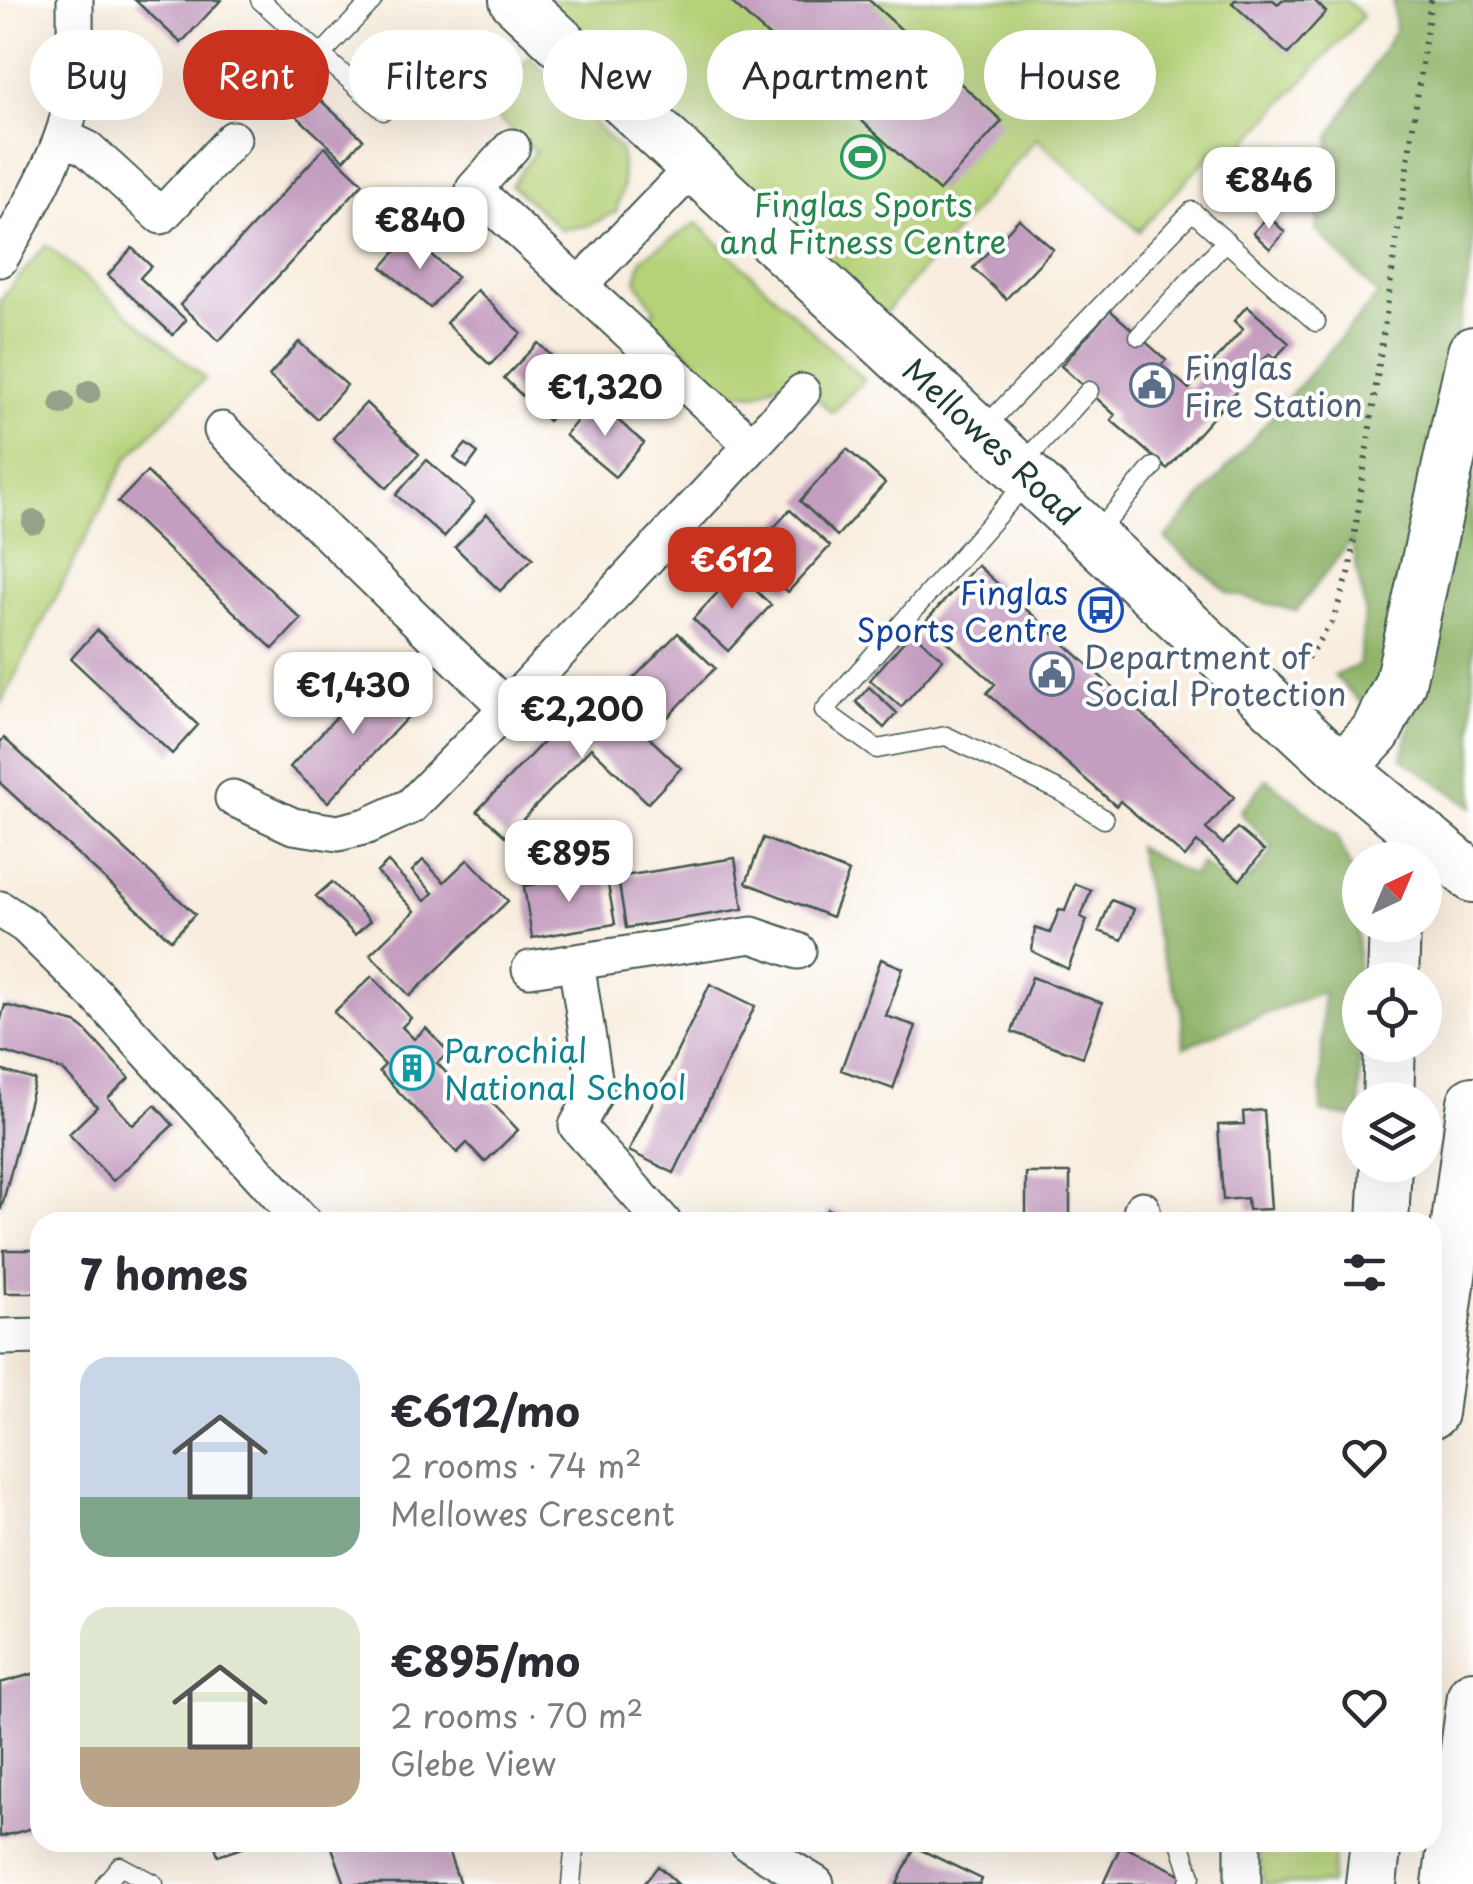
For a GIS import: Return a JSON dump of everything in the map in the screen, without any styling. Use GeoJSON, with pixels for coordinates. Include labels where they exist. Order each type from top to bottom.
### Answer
{"type":"FeatureCollection","features":[{"type":"Feature","properties":{"kind":"main road","name":"Mellowes Road"},"geometry":{"type":"LineString","coordinates":[[514,0],[1094,536],[1416,842]]}},
{"type":"Feature","properties":{"kind":"main road"},"geometry":{"type":"LineString","coordinates":[[1342,769],[1376,732],[1400,684],[1473,352]]}},
{"type":"Feature","properties":{"kind":"main road","name":"Mellowes Road"},"geometry":{"type":"LineString","coordinates":[[1442,861],[1471,876]]}},
{"type":"Feature","properties":{"kind":"main road"},"geometry":{"type":"LineString","coordinates":[[1442,1337],[1473,1102]]}},
{"type":"Feature","properties":{"kind":"main road"},"geometry":{"type":"LineString","coordinates":[[1384,1212],[1385,1182]]}},
{"type":"Feature","properties":{"kind":"main road"},"geometry":{"type":"LineString","coordinates":[[1448,1884],[1473,1696]]}},
{"type":"Feature","properties":{"kind":"main road"},"geometry":{"type":"LineString","coordinates":[[1344,1884],[1346,1852]]}},
{"type":"Feature","properties":{"kind":"main road"},"geometry":{"type":"LineString","coordinates":[[1371,1884],[1375,1852]]}},
{"type":"Feature","properties":{"kind":"street"},"geometry":{"type":"LineString","coordinates":[[0,260],[63,137],[75,66],[75,0]]}},
{"type":"Feature","properties":{"kind":"street"},"geometry":{"type":"LineString","coordinates":[[63,137],[88,149],[161,216],[233,138]]}},
{"type":"Feature","properties":{"kind":"street"},"geometry":{"type":"LineString","coordinates":[[512,148],[474,190],[752,445]]}},
{"type":"Feature","properties":{"kind":"street"},"geometry":{"type":"LineString","coordinates":[[579,286],[694,166]]}},
{"type":"Feature","properties":{"kind":"street"},"geometry":{"type":"LineString","coordinates":[[233,798],[293,826],[338,833],[368,826],[410,806],[507,708],[802,392]]}},
{"type":"Feature","properties":{"kind":"street"},"geometry":{"type":"LineString","coordinates":[[222,430],[507,708]]}},
{"type":"Feature","properties":{"kind":"street"},"geometry":{"type":"LineString","coordinates":[[0,909],[26,926],[98,998],[294,1212]]}},
{"type":"Feature","properties":{"kind":"street"},"geometry":{"type":"LineString","coordinates":[[530,970],[752,935],[798,952]]}},
{"type":"Feature","properties":{"kind":"street"},"geometry":{"type":"LineString","coordinates":[[576,962],[596,1091],[577,1126],[654,1212]]}},
{"type":"Feature","properties":{"kind":"street"},"geometry":{"type":"LineString","coordinates":[[0,1337],[30,1336]]}},
{"type":"Feature","properties":{"kind":"street"},"geometry":{"type":"LineString","coordinates":[[763,1852],[816,1884]]}},
{"type":"Feature","properties":{"kind":"street"},"geometry":{"type":"LineString","coordinates":[[1243,1852],[1244,1884]]}},
{"type":"Feature","properties":{"kind":"lane"},"geometry":{"type":"LineString","coordinates":[[260,0],[293,30]]}},
{"type":"Feature","properties":{"kind":"lane"},"geometry":{"type":"LineString","coordinates":[[329,47],[374,0]]}},
{"type":"Feature","properties":{"kind":"lane"},"geometry":{"type":"LineString","coordinates":[[329,62],[349,80]]}},
{"type":"Feature","properties":{"kind":"lane"},"geometry":{"type":"LineString","coordinates":[[981,432],[1192,211],[1316,322]]}},
{"type":"Feature","properties":{"kind":"lane"},"geometry":{"type":"LineString","coordinates":[[1139,336],[1226,241]]}},
{"type":"Feature","properties":{"kind":"lane"},"geometry":{"type":"LineString","coordinates":[[1089,391],[824,711],[876,748],[946,736],[1062,792],[1104,819]]}},
{"type":"Feature","properties":{"kind":"lane"},"geometry":{"type":"LineString","coordinates":[[1094,536],[1153,467]]}},
{"type":"Feature","properties":{"kind":"lane"},"geometry":{"type":"LineString","coordinates":[[571,1884],[574,1852]]}},
{"type":"Feature","properties":{"kind":"lane"},"geometry":{"type":"LineString","coordinates":[[1183,1852],[1191,1876],[1188,1884]]}},
{"type":"Feature","properties":{"kind":"lane"},"geometry":{"type":"LineString","coordinates":[[105,1884],[120,1866],[154,1884]]}},
{"type":"Feature","properties":{"kind":"path"},"geometry":{"type":"LineString","coordinates":[[1307,658],[1332,622],[1349,574],[1431,0]]}},
{"type":"Feature","properties":{"kind":"green space","name":"Finglas Sports and Fitness Centre"},"geometry":{"type":"Polygon","coordinates":[[[539,0],[1346,0],[1363,16],[1227,163],[1214,151],[1139,231],[1037,138],[878,321],[666,120],[687,120],[687,30],[571,30],[539,0]]]}},
{"type":"Feature","properties":{"kind":"green space"},"geometry":{"type":"Polygon","coordinates":[[[1393,0],[1473,0],[1473,256],[1392,662],[1364,705],[1334,676],[1359,665],[1365,610],[1351,541],[1296,611],[1229,593],[1165,539],[1378,295],[1316,229],[1331,134],[1395,31],[1393,0]]]}},
{"type":"Feature","properties":{"kind":"green space"},"geometry":{"type":"Polygon","coordinates":[[[530,57],[543,70],[543,120],[591,120],[621,151],[623,187],[616,212],[589,225],[562,230],[511,185],[536,151],[499,120],[523,120],[523,64],[530,57]]]}},
{"type":"Feature","properties":{"kind":"green space"},"geometry":{"type":"Polygon","coordinates":[[[697,223],[864,380],[832,413],[794,376],[756,394],[729,392],[650,318],[655,310],[636,280],[642,258],[697,223]]]}},
{"type":"Feature","properties":{"kind":"green space"},"geometry":{"type":"Polygon","coordinates":[[[46,245],[205,378],[127,459],[0,705],[0,300],[46,245]]]}},
{"type":"Feature","properties":{"kind":"green space"},"geometry":{"type":"Polygon","coordinates":[[[1473,461],[1473,807],[1402,758],[1473,461]]]}},
{"type":"Feature","properties":{"kind":"green space"},"geometry":{"type":"Polygon","coordinates":[[[1267,779],[1337,836],[1342,848],[1342,942],[1358,942],[1358,962],[1342,962],[1342,1062],[1359,1062],[1360,1082],[1342,1082],[1342,1115],[1321,1112],[1323,991],[1184,1047],[1181,1006],[1159,949],[1137,847],[1192,876],[1201,863],[1236,892],[1262,866],[1273,848],[1240,812],[1267,779]]]}},
{"type":"Feature","properties":{"kind":"green space"},"geometry":{"type":"Polygon","coordinates":[[[1259,1852],[1335,1852],[1330,1884],[1264,1884],[1259,1852]]]}},
{"type":"Feature","properties":{"kind":"building"},"geometry":{"type":"Polygon","coordinates":[[[135,0],[221,0],[193,30],[183,30],[181,43],[135,0]]]}},
{"type":"Feature","properties":{"kind":"building"},"geometry":{"type":"Polygon","coordinates":[[[729,0],[869,0],[902,30],[762,30],[729,0]]]}},
{"type":"Feature","properties":{"kind":"building"},"geometry":{"type":"Polygon","coordinates":[[[1273,0],[1278,4],[1282,0],[1314,0],[1326,12],[1288,54],[1232,3],[1273,0]]]}},
{"type":"Feature","properties":{"kind":"building"},"geometry":{"type":"Polygon","coordinates":[[[964,86],[984,105],[984,120],[1002,121],[939,191],[861,120],[964,120],[964,86]]]}},
{"type":"Feature","properties":{"kind":"building"},"geometry":{"type":"Polygon","coordinates":[[[329,108],[363,139],[344,160],[301,120],[329,120],[329,108]]]}},
{"type":"Feature","properties":{"kind":"building"},"geometry":{"type":"Polygon","coordinates":[[[325,147],[363,183],[219,341],[180,305],[325,147]]]}},
{"type":"Feature","properties":{"kind":"building"},"geometry":{"type":"Polygon","coordinates":[[[1268,216],[1285,232],[1270,249],[1253,233],[1268,216]]]}},
{"type":"Feature","properties":{"kind":"building"},"geometry":{"type":"Polygon","coordinates":[[[1019,219],[1053,249],[1006,299],[973,268],[1019,219]]]}},
{"type":"Feature","properties":{"kind":"building"},"geometry":{"type":"Polygon","coordinates":[[[409,236],[457,277],[430,308],[382,267],[409,236]]]}},
{"type":"Feature","properties":{"kind":"building"},"geometry":{"type":"Polygon","coordinates":[[[132,248],[151,266],[140,278],[186,320],[173,335],[108,275],[132,248]]]}},
{"type":"Feature","properties":{"kind":"building"},"geometry":{"type":"Polygon","coordinates":[[[477,290],[521,333],[490,365],[446,323],[477,290]]]}},
{"type":"Feature","properties":{"kind":"building"},"geometry":{"type":"Polygon","coordinates":[[[1247,306],[1289,343],[1275,358],[1269,354],[1167,469],[1111,420],[1115,415],[1061,366],[1110,310],[1166,360],[1161,365],[1189,389],[1243,329],[1234,321],[1247,306]]]}},
{"type":"Feature","properties":{"kind":"building"},"geometry":{"type":"Polygon","coordinates":[[[299,342],[347,385],[317,419],[269,376],[299,342]]]}},
{"type":"Feature","properties":{"kind":"building"},"geometry":{"type":"Polygon","coordinates":[[[538,343],[582,386],[548,421],[504,378],[538,343]]]}},
{"type":"Feature","properties":{"kind":"building"},"geometry":{"type":"Polygon","coordinates":[[[595,400],[644,443],[615,477],[565,435],[595,400]]]}},
{"type":"Feature","properties":{"kind":"building"},"geometry":{"type":"Polygon","coordinates":[[[366,403],[419,454],[387,488],[333,438],[366,403]]]}},
{"type":"Feature","properties":{"kind":"building"},"geometry":{"type":"Polygon","coordinates":[[[466,444],[478,453],[467,468],[454,458],[466,444]]]}},
{"type":"Feature","properties":{"kind":"building"},"geometry":{"type":"Polygon","coordinates":[[[847,449],[885,483],[837,536],[800,501],[847,449]]]}},
{"type":"Feature","properties":{"kind":"building"},"geometry":{"type":"Polygon","coordinates":[[[427,460],[474,502],[444,537],[396,495],[427,460]]]}},
{"type":"Feature","properties":{"kind":"building"},"geometry":{"type":"Polygon","coordinates":[[[147,472],[301,619],[273,649],[118,502],[147,472]]]}},
{"type":"Feature","properties":{"kind":"building"},"geometry":{"type":"Polygon","coordinates":[[[790,510],[830,546],[788,592],[748,556],[790,510]]]}},
{"type":"Feature","properties":{"kind":"building"},"geometry":{"type":"Polygon","coordinates":[[[487,514],[533,558],[500,591],[455,547],[487,514]]]}},
{"type":"Feature","properties":{"kind":"building"},"geometry":{"type":"Polygon","coordinates":[[[977,565],[1234,797],[1206,829],[1223,844],[1237,828],[1264,851],[1240,880],[1197,842],[1185,857],[1120,801],[1116,806],[987,693],[995,684],[925,622],[977,565]]]}},
{"type":"Feature","properties":{"kind":"building"},"geometry":{"type":"Polygon","coordinates":[[[737,572],[771,605],[728,651],[693,619],[737,572]]]}},
{"type":"Feature","properties":{"kind":"building"},"geometry":{"type":"Polygon","coordinates":[[[97,630],[198,725],[172,754],[71,659],[97,630]]]}},
{"type":"Feature","properties":{"kind":"building"},"geometry":{"type":"Polygon","coordinates":[[[912,632],[943,659],[901,707],[870,680],[912,632]]]}},
{"type":"Feature","properties":{"kind":"building"},"geometry":{"type":"Polygon","coordinates":[[[678,633],[715,668],[668,717],[631,681],[678,633]]]}},
{"type":"Feature","properties":{"kind":"building"},"geometry":{"type":"Polygon","coordinates":[[[378,672],[417,707],[328,802],[290,767],[378,672]]]}},
{"type":"Feature","properties":{"kind":"building"},"geometry":{"type":"Polygon","coordinates":[[[596,687],[681,768],[648,803],[591,748],[506,837],[477,811],[596,687]]]}},
{"type":"Feature","properties":{"kind":"building"},"geometry":{"type":"Polygon","coordinates":[[[869,687],[897,713],[884,728],[856,702],[869,687]]]}},
{"type":"Feature","properties":{"kind":"building"},"geometry":{"type":"Polygon","coordinates":[[[4,738],[195,914],[171,940],[0,783],[0,742],[4,738]]]}},
{"type":"Feature","properties":{"kind":"building"},"geometry":{"type":"Polygon","coordinates":[[[763,838],[849,872],[832,917],[746,883],[763,838]]]}},
{"type":"Feature","properties":{"kind":"building"},"geometry":{"type":"Polygon","coordinates":[[[735,858],[743,909],[626,928],[618,877],[735,858]]]}},
{"type":"Feature","properties":{"kind":"building"},"geometry":{"type":"Polygon","coordinates":[[[468,859],[508,901],[410,996],[370,954],[415,911],[377,872],[388,862],[425,901],[433,893],[412,871],[423,860],[444,882],[468,859]]]}},
{"type":"Feature","properties":{"kind":"building"},"geometry":{"type":"Polygon","coordinates":[[[606,873],[615,924],[532,938],[524,886],[606,873]]]}},
{"type":"Feature","properties":{"kind":"building"},"geometry":{"type":"Polygon","coordinates":[[[332,882],[370,921],[355,935],[316,896],[332,882]]]}},
{"type":"Feature","properties":{"kind":"building"},"geometry":{"type":"Polygon","coordinates":[[[1075,884],[1091,890],[1081,917],[1087,920],[1068,969],[1032,951],[1035,928],[1050,933],[1059,910],[1065,911],[1075,884]]]}},
{"type":"Feature","properties":{"kind":"building"},"geometry":{"type":"Polygon","coordinates":[[[1111,900],[1134,909],[1122,940],[1099,931],[1111,900]]]}},
{"type":"Feature","properties":{"kind":"building"},"geometry":{"type":"Polygon","coordinates":[[[881,959],[903,968],[886,1016],[916,1026],[893,1089],[841,1070],[881,959]]]}},
{"type":"Feature","properties":{"kind":"building","name":"Parochial National School"},"geometry":{"type":"Polygon","coordinates":[[[372,976],[411,1018],[402,1027],[414,1039],[426,1028],[449,1053],[437,1063],[472,1100],[481,1091],[518,1130],[485,1162],[467,1143],[457,1153],[379,1071],[385,1065],[334,1012],[372,976]]]}},
{"type":"Feature","properties":{"kind":"building"},"geometry":{"type":"Polygon","coordinates":[[[1032,977],[1102,1003],[1083,1057],[1012,1032],[1032,977]]]}},
{"type":"Feature","properties":{"kind":"building"},"geometry":{"type":"Polygon","coordinates":[[[710,984],[755,1006],[674,1173],[629,1151],[710,984]]]}},
{"type":"Feature","properties":{"kind":"building"},"geometry":{"type":"Polygon","coordinates":[[[5,1005],[76,1023],[129,1078],[108,1098],[133,1125],[155,1105],[173,1125],[113,1181],[69,1134],[97,1107],[63,1070],[0,1051],[0,1023],[5,1005]]]}},
{"type":"Feature","properties":{"kind":"building"},"geometry":{"type":"Polygon","coordinates":[[[0,1070],[35,1080],[1,1209],[0,1209],[0,1070]]]}},
{"type":"Feature","properties":{"kind":"building"},"geometry":{"type":"Polygon","coordinates":[[[1264,1110],[1271,1209],[1248,1210],[1247,1198],[1223,1200],[1218,1125],[1244,1124],[1243,1112],[1264,1110]]]}},
{"type":"Feature","properties":{"kind":"building"},"geometry":{"type":"Polygon","coordinates":[[[1026,1173],[1070,1173],[1070,1212],[1026,1212],[1026,1173]]]}},
{"type":"Feature","properties":{"kind":"building"},"geometry":{"type":"Polygon","coordinates":[[[4,1250],[30,1250],[30,1293],[5,1293],[4,1250]]]}},
{"type":"Feature","properties":{"kind":"building"},"geometry":{"type":"Polygon","coordinates":[[[30,1675],[30,1829],[0,1837],[0,1683],[30,1675]]]}},
{"type":"Feature","properties":{"kind":"building"},"geometry":{"type":"Polygon","coordinates":[[[334,1852],[449,1852],[460,1884],[345,1884],[334,1852]]]}},
{"type":"Feature","properties":{"kind":"building"},"geometry":{"type":"Polygon","coordinates":[[[913,1852],[925,1852],[982,1879],[980,1884],[897,1884],[913,1852]]]}},
{"type":"Feature","properties":{"kind":"building"},"geometry":{"type":"Polygon","coordinates":[[[1118,1852],[1135,1852],[1185,1876],[1181,1884],[1103,1884],[1118,1852]]]}},
{"type":"Feature","properties":{"kind":"building"},"geometry":{"type":"Polygon","coordinates":[[[658,1866],[678,1884],[644,1884],[658,1866]]]}},
{"type":"Feature","properties":{"kind":"place","name":"Finglas Sports and Fitness Centre"},"geometry":{"type":"Point","coordinates":[863,157]}},
{"type":"Feature","properties":{"kind":"place","name":"Finglas Fire Station"},"geometry":{"type":"Point","coordinates":[1152,385]}},
{"type":"Feature","properties":{"kind":"place","name":"Finglas Sports Centre"},"geometry":{"type":"Point","coordinates":[1101,610]}},
{"type":"Feature","properties":{"kind":"place","name":"Department of Social Protection"},"geometry":{"type":"Point","coordinates":[1052,674]}},
{"type":"Feature","properties":{"kind":"place","name":"Parochial National School"},"geometry":{"type":"Point","coordinates":[412,1068]}}]}
